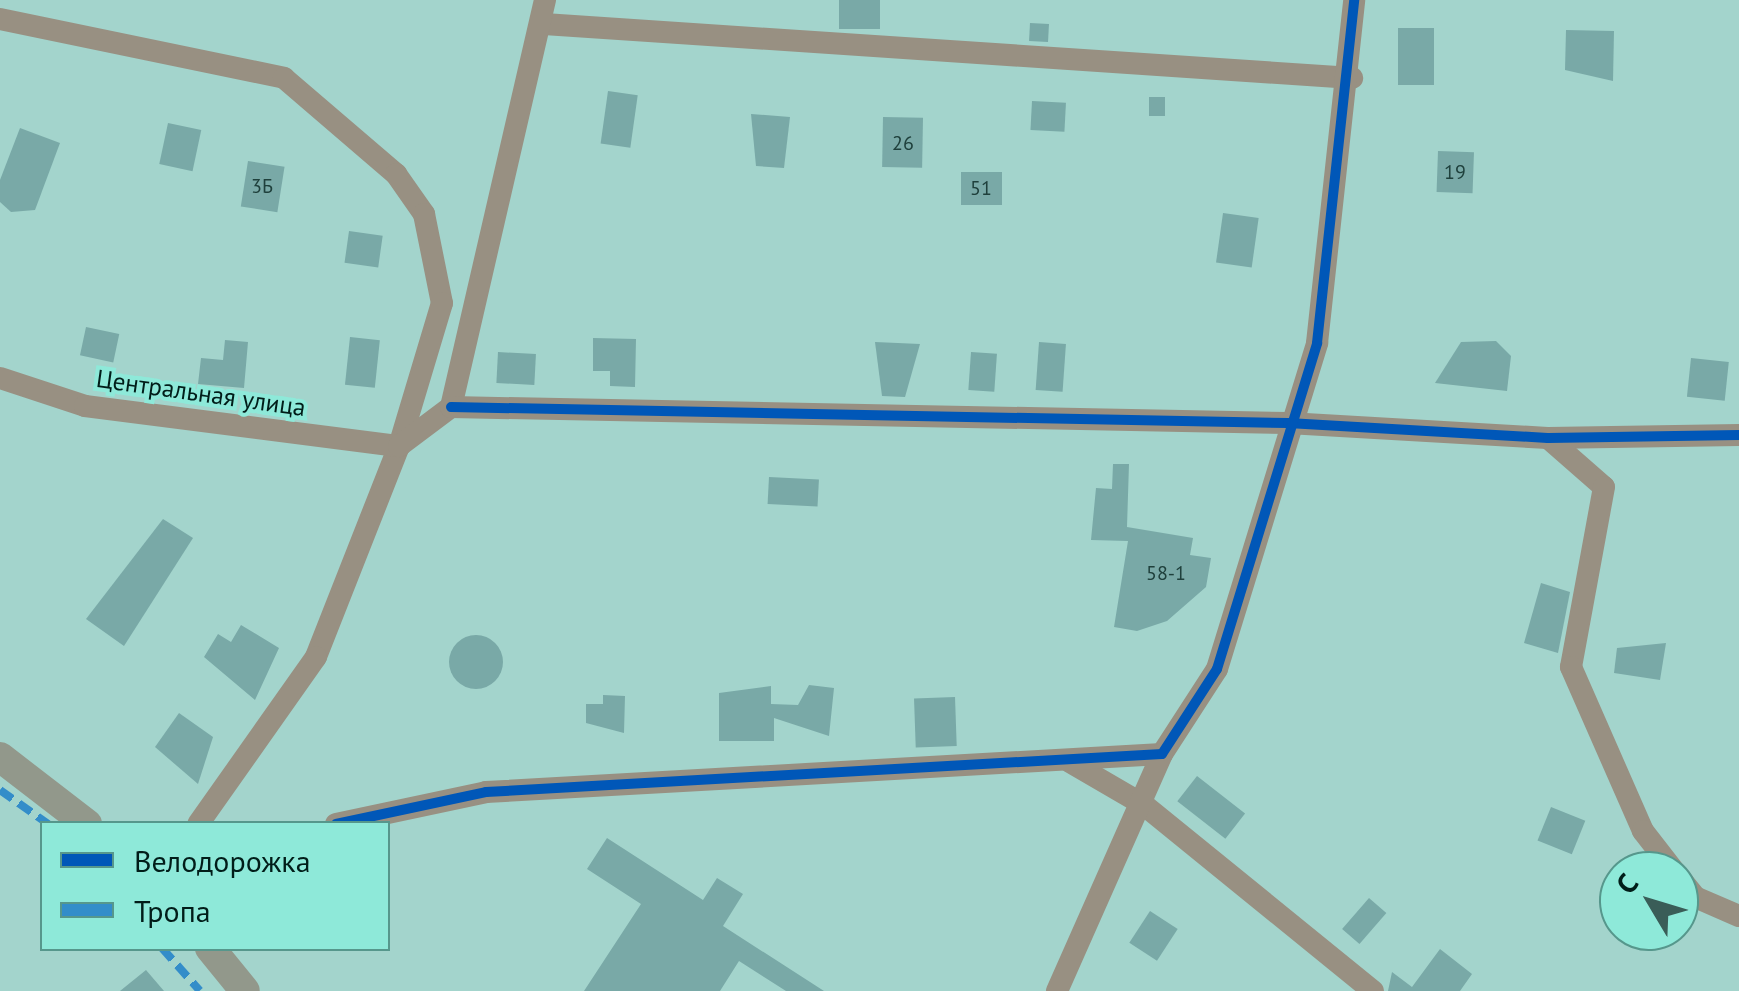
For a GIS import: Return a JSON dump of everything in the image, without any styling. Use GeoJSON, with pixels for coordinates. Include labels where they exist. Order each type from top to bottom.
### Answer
{"type":"FeatureCollection","features":[{"type":"Feature","properties":{"kind":"main road"},"geometry":{"type":"LineString","coordinates":[[0,756],[83,821]]}},
{"type":"Feature","properties":{"kind":"main road"},"geometry":{"type":"LineString","coordinates":[[212,951],[245,991]]}},
{"type":"Feature","properties":{"kind":"street"},"geometry":{"type":"LineString","coordinates":[[451,408],[525,59],[544,24],[545,0]]}},
{"type":"Feature","properties":{"kind":"street"},"geometry":{"type":"LineString","coordinates":[[1057,991],[1144,806],[1162,754],[1217,669],[1288,423],[1317,343],[1352,78],[1354,0]]}},
{"type":"Feature","properties":{"kind":"street"},"geometry":{"type":"LineString","coordinates":[[0,19],[284,78],[396,174],[424,214],[442,303],[398,446],[316,657],[200,821]]}},
{"type":"Feature","properties":{"kind":"street"},"geometry":{"type":"LineString","coordinates":[[544,24],[1352,78]]}},
{"type":"Feature","properties":{"kind":"street","name":"Центральная улица"},"geometry":{"type":"LineString","coordinates":[[0,378],[85,406],[398,446]]}},
{"type":"Feature","properties":{"kind":"street"},"geometry":{"type":"LineString","coordinates":[[398,446],[451,408],[1288,423],[1548,438],[1739,435]]}},
{"type":"Feature","properties":{"kind":"street"},"geometry":{"type":"LineString","coordinates":[[1548,438],[1604,487],[1571,667],[1643,832],[1658,851]]}},
{"type":"Feature","properties":{"kind":"street"},"geometry":{"type":"LineString","coordinates":[[350,821],[486,792],[1162,754]]}},
{"type":"Feature","properties":{"kind":"street"},"geometry":{"type":"LineString","coordinates":[[1070,762],[1144,806],[1372,991]]}},
{"type":"Feature","properties":{"kind":"street"},"geometry":{"type":"LineString","coordinates":[[1699,900],[1739,916]]}},
{"type":"Feature","properties":{"kind":"building"},"geometry":{"type":"Polygon","coordinates":[[[839,0],[880,0],[880,29],[839,29],[839,0]]]}},
{"type":"Feature","properties":{"kind":"building"},"geometry":{"type":"Polygon","coordinates":[[[1030,23],[1049,24],[1048,42],[1029,41],[1030,23]]]}},
{"type":"Feature","properties":{"kind":"building"},"geometry":{"type":"Polygon","coordinates":[[[1398,28],[1434,28],[1434,85],[1398,85],[1398,28]]]}},
{"type":"Feature","properties":{"kind":"building"},"geometry":{"type":"Polygon","coordinates":[[[1566,30],[1614,31],[1613,81],[1565,70],[1566,30]]]}},
{"type":"Feature","properties":{"kind":"building"},"geometry":{"type":"Polygon","coordinates":[[[608,91],[638,95],[630,148],[601,143],[608,91]]]}},
{"type":"Feature","properties":{"kind":"building"},"geometry":{"type":"Polygon","coordinates":[[[1149,97],[1165,97],[1165,116],[1149,116],[1149,97]]]}},
{"type":"Feature","properties":{"kind":"building"},"geometry":{"type":"Polygon","coordinates":[[[1032,101],[1066,103],[1064,132],[1030,130],[1032,101]]]}},
{"type":"Feature","properties":{"kind":"building"},"geometry":{"type":"Polygon","coordinates":[[[751,114],[790,117],[784,168],[756,166],[751,114]]]}},
{"type":"Feature","properties":{"kind":"building"},"geometry":{"type":"Polygon","coordinates":[[[883,117],[923,118],[922,168],[882,167],[883,117]]]}},
{"type":"Feature","properties":{"kind":"building"},"geometry":{"type":"Polygon","coordinates":[[[168,123],[201,130],[193,171],[159,164],[168,123]]]}},
{"type":"Feature","properties":{"kind":"building"},"geometry":{"type":"Polygon","coordinates":[[[20,128],[60,143],[35,210],[11,212],[0,202],[0,180],[20,128]]]}},
{"type":"Feature","properties":{"kind":"building"},"geometry":{"type":"Polygon","coordinates":[[[1438,151],[1474,152],[1473,193],[1437,192],[1438,151]]]}},
{"type":"Feature","properties":{"kind":"building"},"geometry":{"type":"Polygon","coordinates":[[[248,161],[285,167],[277,212],[241,206],[248,161]]]}},
{"type":"Feature","properties":{"kind":"building"},"geometry":{"type":"Polygon","coordinates":[[[961,172],[1002,172],[1002,205],[961,205],[961,172]]]}},
{"type":"Feature","properties":{"kind":"building"},"geometry":{"type":"Polygon","coordinates":[[[1223,213],[1259,218],[1252,268],[1216,263],[1223,213]]]}},
{"type":"Feature","properties":{"kind":"building"},"geometry":{"type":"Polygon","coordinates":[[[349,231],[383,236],[378,267],[345,263],[349,231]]]}},
{"type":"Feature","properties":{"kind":"building"},"geometry":{"type":"Polygon","coordinates":[[[86,327],[119,334],[113,362],[80,355],[86,327]]]}},
{"type":"Feature","properties":{"kind":"building"},"geometry":{"type":"Polygon","coordinates":[[[350,337],[380,340],[375,388],[345,385],[350,337]]]}},
{"type":"Feature","properties":{"kind":"building"},"geometry":{"type":"Polygon","coordinates":[[[593,338],[636,339],[635,387],[610,386],[610,371],[593,371],[593,338]]]}},
{"type":"Feature","properties":{"kind":"building"},"geometry":{"type":"Polygon","coordinates":[[[225,340],[248,342],[244,388],[198,384],[201,358],[223,360],[225,340]]]}},
{"type":"Feature","properties":{"kind":"building"},"geometry":{"type":"Polygon","coordinates":[[[1496,341],[1511,356],[1507,391],[1435,383],[1461,342],[1496,341]]]}},
{"type":"Feature","properties":{"kind":"building"},"geometry":{"type":"Polygon","coordinates":[[[875,342],[920,344],[905,397],[882,396],[875,342]]]}},
{"type":"Feature","properties":{"kind":"building"},"geometry":{"type":"Polygon","coordinates":[[[1039,342],[1066,344],[1063,392],[1036,390],[1039,342]]]}},
{"type":"Feature","properties":{"kind":"building"},"geometry":{"type":"Polygon","coordinates":[[[498,352],[536,354],[534,385],[496,383],[498,352]]]}},
{"type":"Feature","properties":{"kind":"building"},"geometry":{"type":"Polygon","coordinates":[[[971,352],[997,354],[994,392],[968,390],[971,352]]]}},
{"type":"Feature","properties":{"kind":"building"},"geometry":{"type":"Polygon","coordinates":[[[1691,358],[1729,362],[1725,401],[1687,397],[1691,358]]]}},
{"type":"Feature","properties":{"kind":"building"},"geometry":{"type":"Polygon","coordinates":[[[1113,464],[1129,464],[1127,527],[1193,538],[1190,555],[1211,558],[1206,587],[1167,621],[1137,631],[1114,627],[1128,541],[1091,540],[1096,488],[1112,489],[1113,464]]]}},
{"type":"Feature","properties":{"kind":"building"},"geometry":{"type":"Polygon","coordinates":[[[769,477],[819,480],[818,507],[768,504],[769,477]]]}},
{"type":"Feature","properties":{"kind":"building"},"geometry":{"type":"Polygon","coordinates":[[[163,519],[193,538],[124,646],[86,619],[163,519]]]}},
{"type":"Feature","properties":{"kind":"building"},"geometry":{"type":"Polygon","coordinates":[[[1541,583],[1570,592],[1558,653],[1524,643],[1541,583]]]}},
{"type":"Feature","properties":{"kind":"building"},"geometry":{"type":"Polygon","coordinates":[[[241,625],[279,648],[255,700],[204,657],[218,634],[231,642],[241,625]]]}},
{"type":"Feature","properties":{"kind":"building"},"geometry":{"type":"Polygon","coordinates":[[[476,635],[495,643],[503,662],[495,681],[476,689],[457,681],[449,662],[457,643],[476,635]]]}},
{"type":"Feature","properties":{"kind":"building"},"geometry":{"type":"Polygon","coordinates":[[[1666,643],[1660,680],[1614,673],[1617,648],[1666,643]]]}},
{"type":"Feature","properties":{"kind":"building"},"geometry":{"type":"Polygon","coordinates":[[[809,685],[834,688],[829,736],[774,718],[774,741],[719,741],[719,693],[771,686],[771,704],[798,705],[809,685]]]}},
{"type":"Feature","properties":{"kind":"building"},"geometry":{"type":"Polygon","coordinates":[[[603,695],[625,696],[624,733],[586,723],[586,704],[603,704],[603,695]]]}},
{"type":"Feature","properties":{"kind":"building"},"geometry":{"type":"Polygon","coordinates":[[[955,697],[957,746],[916,747],[914,698],[955,697]]]}},
{"type":"Feature","properties":{"kind":"building"},"geometry":{"type":"Polygon","coordinates":[[[179,713],[213,737],[198,784],[155,747],[179,713]]]}},
{"type":"Feature","properties":{"kind":"building"},"geometry":{"type":"Polygon","coordinates":[[[1197,776],[1245,814],[1225,839],[1177,801],[1197,776]]]}},
{"type":"Feature","properties":{"kind":"building"},"geometry":{"type":"Polygon","coordinates":[[[1551,807],[1585,821],[1572,854],[1538,840],[1551,807]]]}},
{"type":"Feature","properties":{"kind":"building"},"geometry":{"type":"Polygon","coordinates":[[[607,838],[703,900],[717,878],[743,894],[723,926],[824,991],[786,991],[739,961],[720,991],[584,991],[641,904],[587,869],[607,838]]]}},
{"type":"Feature","properties":{"kind":"building"},"geometry":{"type":"Polygon","coordinates":[[[1369,898],[1386,913],[1359,944],[1342,929],[1369,898]]]}},
{"type":"Feature","properties":{"kind":"building"},"geometry":{"type":"Polygon","coordinates":[[[1150,911],[1178,929],[1157,961],[1129,943],[1150,911]]]}},
{"type":"Feature","properties":{"kind":"building"},"geometry":{"type":"Polygon","coordinates":[[[1440,949],[1472,974],[1460,991],[1388,991],[1392,972],[1412,987],[1440,949]]]}},
{"type":"Feature","properties":{"kind":"building"},"geometry":{"type":"Polygon","coordinates":[[[146,970],[164,991],[120,991],[146,970]]]}},
{"type":"Feature","properties":{"kind":"marked path"},"geometry":{"type":"LineString","coordinates":[[0,790],[44,821]]}},
{"type":"Feature","properties":{"kind":"marked path"},"geometry":{"type":"LineString","coordinates":[[165,951],[200,991]]}},
{"type":"Feature","properties":{"kind":"cycle path"},"geometry":{"type":"LineString","coordinates":[[350,821],[486,792],[1162,754],[1217,669],[1317,343],[1354,0]]}},
{"type":"Feature","properties":{"kind":"cycle path"},"geometry":{"type":"LineString","coordinates":[[451,407],[1288,423],[1548,438],[1739,435]]}}]}
